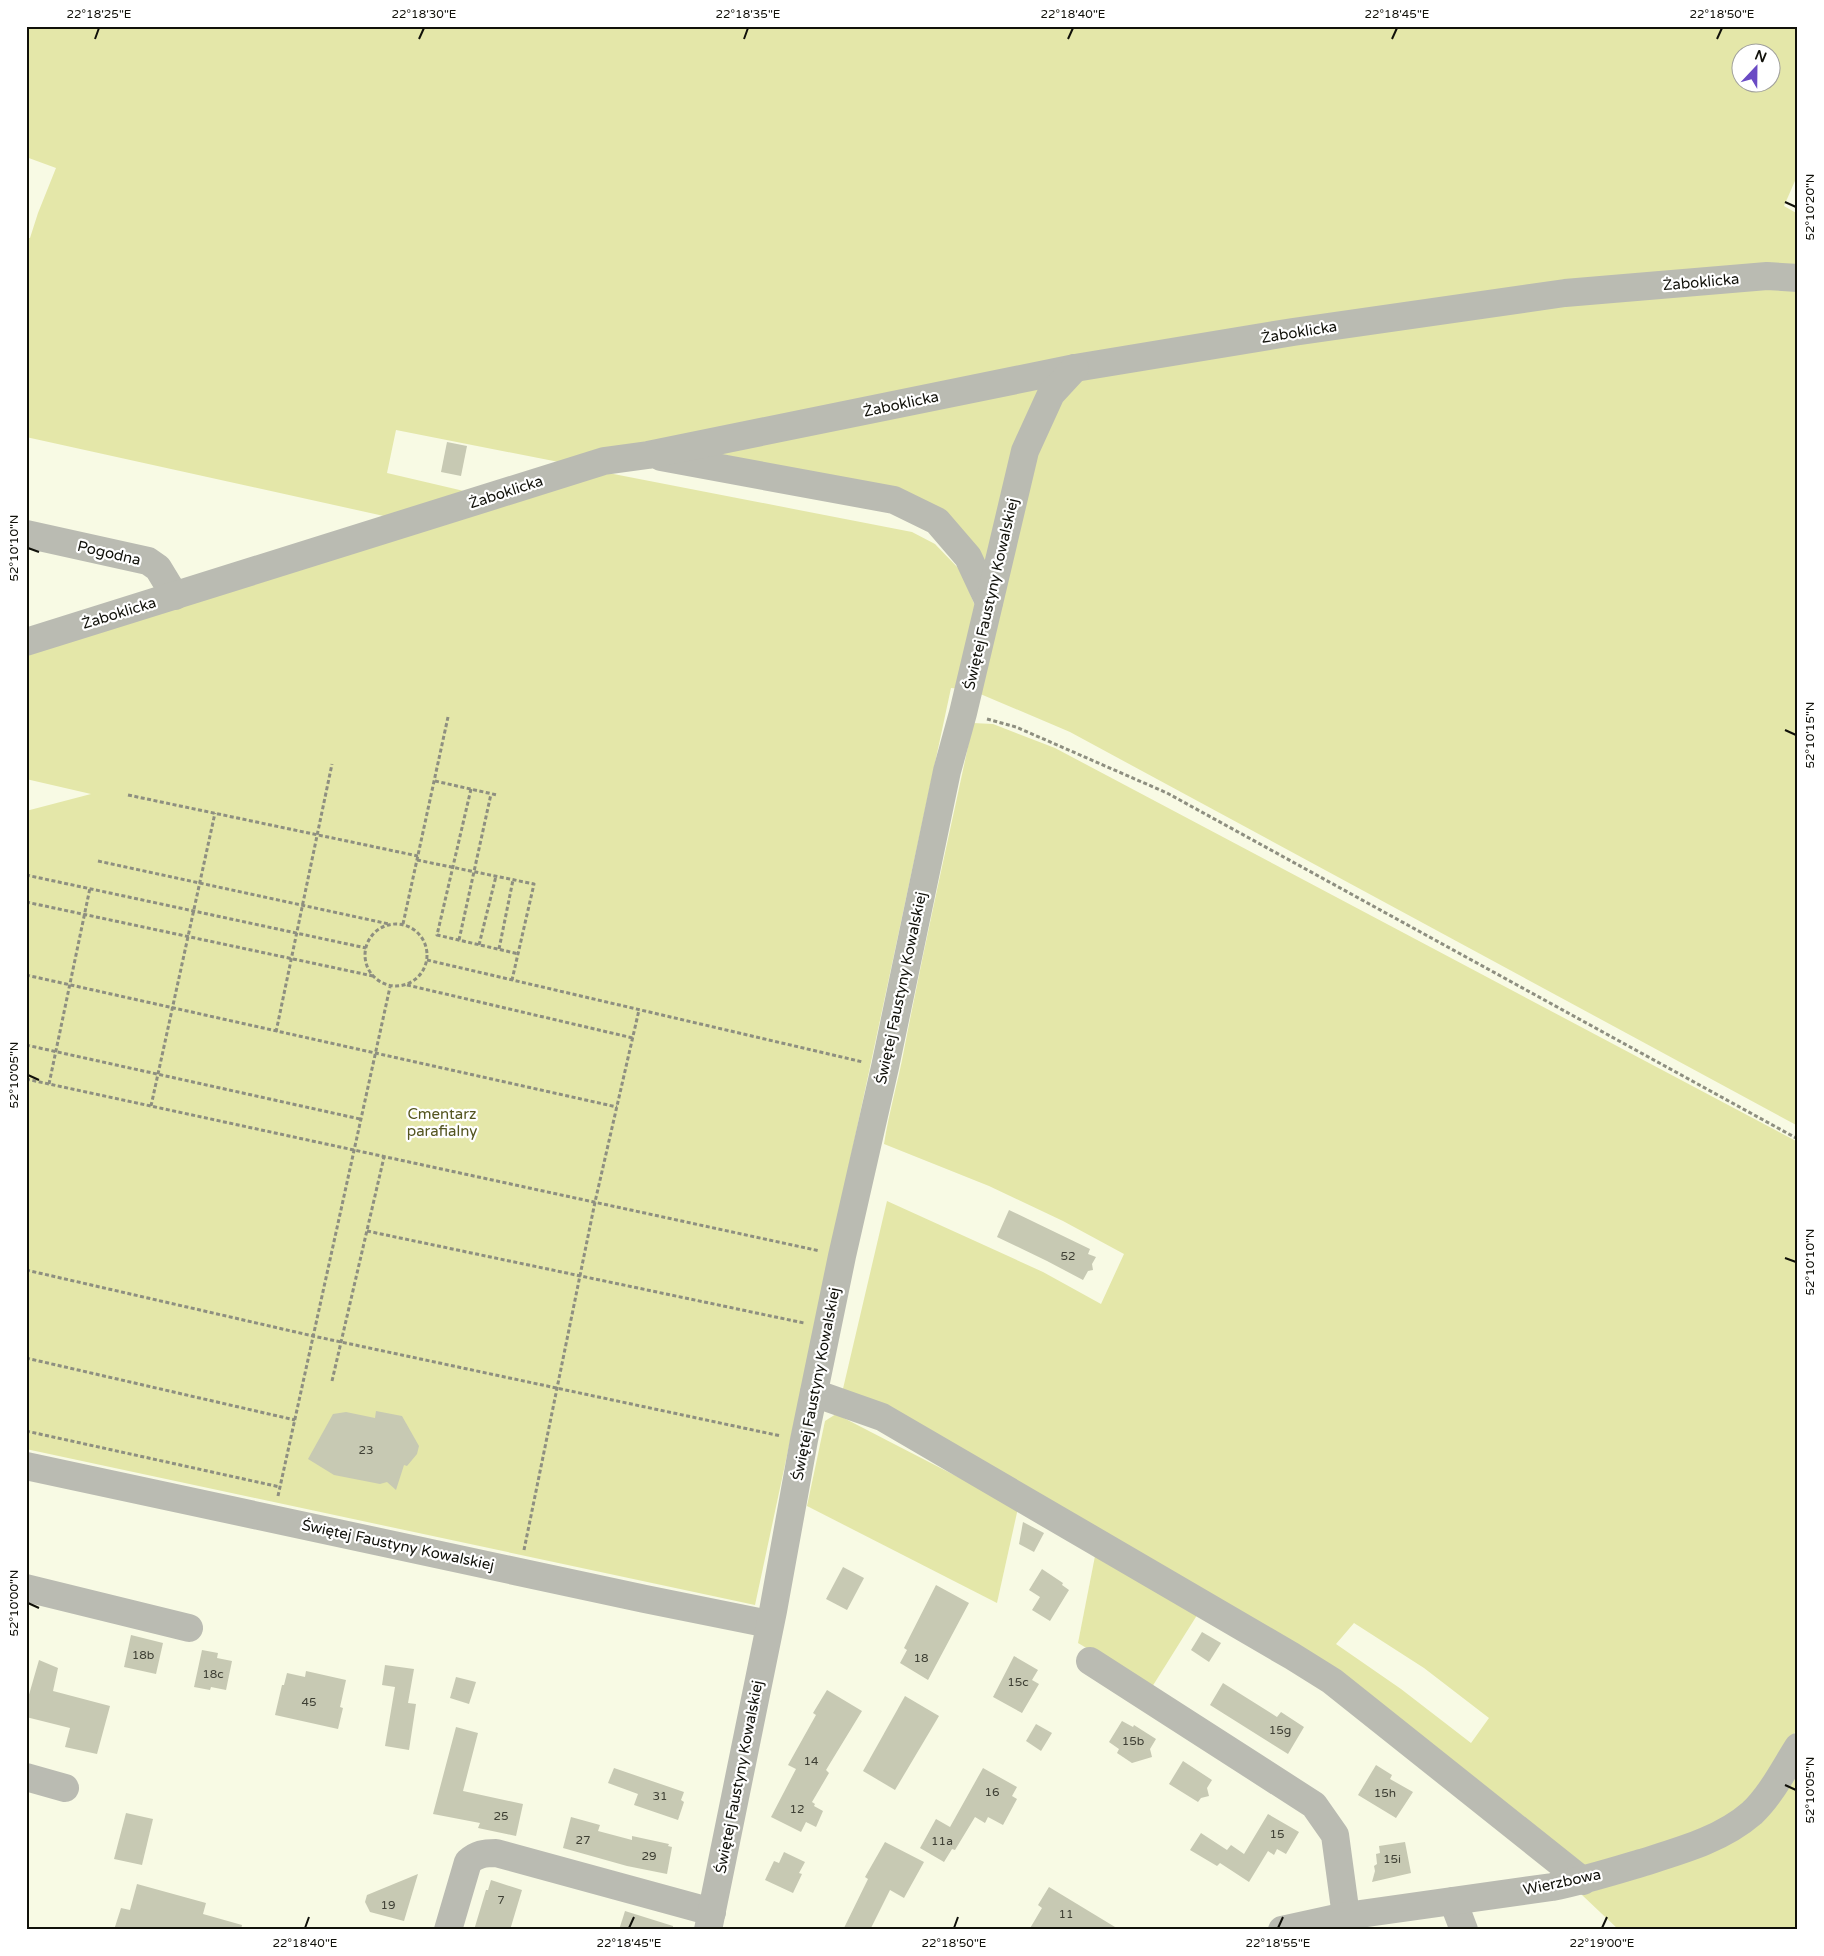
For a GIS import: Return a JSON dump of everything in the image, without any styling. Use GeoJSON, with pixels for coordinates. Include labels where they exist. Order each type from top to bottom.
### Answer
{"type":"FeatureCollection","features":[{"type":"Feature","properties":{"kind":"street","name":"Żaboklicka"},"geometry":{"type":"LineString","coordinates":[[26,642],[604,461],[648,454],[1075,368],[1294,332],[1565,293],[1767,276],[1798,278]]}},
{"type":"Feature","properties":{"kind":"street","name":"Świętej Faustyny Kowalskiej"},"geometry":{"type":"LineString","coordinates":[[710,1921],[804,1440],[947,771],[963,713],[1025,451],[1051,394],[1075,368]]}},
{"type":"Feature","properties":{"kind":"street"},"geometry":{"type":"LineString","coordinates":[[648,454],[894,500],[937,521],[968,557],[989,602]]}},
{"type":"Feature","properties":{"kind":"street","name":"Pogodna"},"geometry":{"type":"LineString","coordinates":[[26,534],[148,561],[158,568],[175,596]]}},
{"type":"Feature","properties":{"kind":"street"},"geometry":{"type":"LineString","coordinates":[[814,1394],[890,1422],[1332,1681],[1583,1880]]}},
{"type":"Feature","properties":{"kind":"street","name":"Świętej Faustyny Kowalskiej"},"geometry":{"type":"LineString","coordinates":[[26,1466],[644,1600],[769,1624]]}},
{"type":"Feature","properties":{"kind":"street"},"geometry":{"type":"LineString","coordinates":[[26,1588],[189,1628]]}},
{"type":"Feature","properties":{"kind":"street"},"geometry":{"type":"LineString","coordinates":[[1090,1661],[1314,1805],[1335,1835],[1346,1916]]}},
{"type":"Feature","properties":{"kind":"street","name":"Wierzbowa"},"geometry":{"type":"LineString","coordinates":[[1282,1930],[1346,1916],[1552,1887],[1583,1880],[1694,1847],[1731,1828],[1752,1812],[1776,1782],[1798,1747]]}},
{"type":"Feature","properties":{"kind":"street"},"geometry":{"type":"LineString","coordinates":[[26,1777],[65,1788]]}},
{"type":"Feature","properties":{"kind":"street"},"geometry":{"type":"LineString","coordinates":[[448,1930],[468,1862],[477,1855],[486,1853],[496,1853],[710,1921]]}},
{"type":"Feature","properties":{"kind":"street"},"geometry":{"type":"LineString","coordinates":[[1453,1901],[1464,1930]]}},
{"type":"Feature","properties":{"kind":"path"},"geometry":{"type":"LineString","coordinates":[[963,713],[1016,727],[1167,793],[1798,1139]]}},
{"type":"Feature","properties":{"kind":"path"},"geometry":{"type":"LineString","coordinates":[[403,924],[448,717]]}},
{"type":"Feature","properties":{"kind":"path"},"geometry":{"type":"LineString","coordinates":[[276,1032],[332,764]]}},
{"type":"Feature","properties":{"kind":"path"},"geometry":{"type":"LineString","coordinates":[[435,782],[497,795]]}},
{"type":"Feature","properties":{"kind":"path"},"geometry":{"type":"LineString","coordinates":[[471,789],[438,935],[519,954]]}},
{"type":"Feature","properties":{"kind":"path"},"geometry":{"type":"LineString","coordinates":[[128,794],[317,834],[453,868],[534,884],[512,980]]}},
{"type":"Feature","properties":{"kind":"path"},"geometry":{"type":"LineString","coordinates":[[459,940],[491,794]]}},
{"type":"Feature","properties":{"kind":"path"},"geometry":{"type":"LineString","coordinates":[[151,1106],[215,813]]}},
{"type":"Feature","properties":{"kind":"path"},"geometry":{"type":"LineString","coordinates":[[98,860],[389,924],[403,924],[416,930],[425,941],[428,955],[425,969],[416,980],[407,985]]}},
{"type":"Feature","properties":{"kind":"path"},"geometry":{"type":"LineString","coordinates":[[26,875],[366,948]]}},
{"type":"Feature","properties":{"kind":"path"},"geometry":{"type":"LineString","coordinates":[[479,945],[496,876]]}},
{"type":"Feature","properties":{"kind":"path"},"geometry":{"type":"LineString","coordinates":[[499,949],[513,880]]}},
{"type":"Feature","properties":{"kind":"path"},"geometry":{"type":"LineString","coordinates":[[50,1084],[90,888]]}},
{"type":"Feature","properties":{"kind":"path"},"geometry":{"type":"LineString","coordinates":[[26,902],[373,976]]}},
{"type":"Feature","properties":{"kind":"path"},"geometry":{"type":"LineString","coordinates":[[389,924],[376,931],[367,942],[364,956],[368,970],[377,981],[390,987],[407,985],[633,1038]]}},
{"type":"Feature","properties":{"kind":"path"},"geometry":{"type":"LineString","coordinates":[[427,960],[885,1067]]}},
{"type":"Feature","properties":{"kind":"path"},"geometry":{"type":"LineString","coordinates":[[26,975],[617,1107]]}},
{"type":"Feature","properties":{"kind":"path"},"geometry":{"type":"LineString","coordinates":[[276,1502],[390,987]]}},
{"type":"Feature","properties":{"kind":"path"},"geometry":{"type":"LineString","coordinates":[[523,1556],[595,1202],[640,1010]]}},
{"type":"Feature","properties":{"kind":"path"},"geometry":{"type":"LineString","coordinates":[[26,1045],[360,1119]]}},
{"type":"Feature","properties":{"kind":"path"},"geometry":{"type":"LineString","coordinates":[[26,1079],[842,1256]]}},
{"type":"Feature","properties":{"kind":"path"},"geometry":{"type":"LineString","coordinates":[[332,1380],[384,1157]]}},
{"type":"Feature","properties":{"kind":"path"},"geometry":{"type":"LineString","coordinates":[[366,1231],[807,1324]]}},
{"type":"Feature","properties":{"kind":"path"},"geometry":{"type":"LineString","coordinates":[[26,1270],[313,1336],[804,1440]]}},
{"type":"Feature","properties":{"kind":"path"},"geometry":{"type":"LineString","coordinates":[[26,1358],[295,1420]]}},
{"type":"Feature","properties":{"kind":"path"},"geometry":{"type":"LineString","coordinates":[[26,1432],[280,1487]]}},
{"type":"Feature","properties":{"kind":"green space"},"geometry":{"type":"Polygon","coordinates":[[[26,26],[1798,26],[1798,174],[1784,206],[1798,214],[1798,273],[1556,287],[569,464],[396,430],[387,473],[481,495],[402,520],[26,437],[26,238],[30,238],[56,168],[26,157],[26,26]]]}},
{"type":"Feature","properties":{"kind":"green space"},"geometry":{"type":"Polygon","coordinates":[[[1798,285],[1798,1126],[1070,732],[978,693],[1044,415],[1085,375],[1622,297],[1798,285]]]}},
{"type":"Feature","properties":{"kind":"green space"},"geometry":{"type":"Polygon","coordinates":[[[1061,376],[989,591],[941,515],[690,451],[1061,376]]]}},
{"type":"Feature","properties":{"kind":"green space","name":"Cmentarz parafialny"},"geometry":{"type":"Polygon","coordinates":[[[598,471],[912,532],[935,544],[961,571],[979,616],[962,689],[951,688],[755,1605],[26,1449],[26,811],[91,794],[26,779],[26,648],[598,471]]]}},
{"type":"Feature","properties":{"kind":"green space"},"geometry":{"type":"Polygon","coordinates":[[[973,723],[993,724],[1055,748],[1798,1142],[1798,1727],[1759,1793],[1705,1834],[1593,1867],[1574,1866],[1312,1660],[842,1393],[887,1201],[1043,1272],[1101,1304],[1124,1254],[1063,1221],[989,1186],[884,1144],[973,723]],[[1354,1623],[1336,1644],[1401,1689],[1471,1743],[1489,1718],[1424,1668],[1354,1623]]]}},
{"type":"Feature","properties":{"kind":"green space"},"geometry":{"type":"Polygon","coordinates":[[[836,1414],[1018,1508],[997,1603],[807,1506],[825,1421],[836,1414]]]}},
{"type":"Feature","properties":{"kind":"green space"},"geometry":{"type":"Polygon","coordinates":[[[1096,1551],[1199,1612],[1152,1687],[1078,1643],[1096,1551]]]}},
{"type":"Feature","properties":{"kind":"green space"},"geometry":{"type":"Polygon","coordinates":[[[1798,1773],[1798,1930],[1619,1930],[1582,1895],[1680,1861],[1753,1825],[1798,1773]]]}},
{"type":"Feature","properties":{"kind":"building"},"geometry":{"type":"Polygon","coordinates":[[[447,442],[467,446],[461,476],[441,472],[447,442]]]}},
{"type":"Feature","properties":{"kind":"building"},"geometry":{"type":"Polygon","coordinates":[[[1009,1210],[1090,1249],[1088,1254],[1096,1257],[1092,1264],[1093,1270],[1088,1271],[1083,1280],[997,1237],[1009,1210]]]}},
{"type":"Feature","properties":{"kind":"building"},"geometry":{"type":"Polygon","coordinates":[[[376,1411],[402,1416],[419,1446],[417,1454],[407,1466],[404,1465],[396,1490],[387,1482],[380,1484],[334,1475],[308,1459],[333,1414],[346,1412],[375,1418],[376,1411]]]}},
{"type":"Feature","properties":{"kind":"building"},"geometry":{"type":"Polygon","coordinates":[[[1023,1522],[1044,1533],[1034,1552],[1019,1544],[1023,1522]]]}},
{"type":"Feature","properties":{"kind":"building"},"geometry":{"type":"Polygon","coordinates":[[[843,1567],[864,1578],[847,1610],[826,1599],[843,1567]]]}},
{"type":"Feature","properties":{"kind":"building"},"geometry":{"type":"Polygon","coordinates":[[[1042,1569],[1063,1583],[1062,1585],[1069,1590],[1050,1621],[1032,1610],[1040,1597],[1029,1590],[1042,1569]]]}},
{"type":"Feature","properties":{"kind":"building"},"geometry":{"type":"Polygon","coordinates":[[[936,1585],[969,1603],[928,1680],[900,1663],[907,1650],[904,1648],[936,1585]]]}},
{"type":"Feature","properties":{"kind":"building"},"geometry":{"type":"Polygon","coordinates":[[[1202,1632],[1221,1643],[1209,1662],[1191,1650],[1202,1632]]]}},
{"type":"Feature","properties":{"kind":"building"},"geometry":{"type":"Polygon","coordinates":[[[131,1635],[163,1643],[156,1674],[124,1667],[131,1635]]]}},
{"type":"Feature","properties":{"kind":"building"},"geometry":{"type":"Polygon","coordinates":[[[202,1650],[218,1653],[217,1658],[232,1661],[226,1690],[211,1687],[210,1690],[194,1687],[202,1650]]]}},
{"type":"Feature","properties":{"kind":"building"},"geometry":{"type":"Polygon","coordinates":[[[1014,1656],[1038,1670],[1032,1680],[1039,1684],[1022,1713],[993,1697],[1014,1656]]]}},
{"type":"Feature","properties":{"kind":"building"},"geometry":{"type":"Polygon","coordinates":[[[39,1660],[58,1668],[53,1691],[110,1706],[97,1754],[65,1747],[70,1728],[26,1717],[26,1705],[39,1660]]]}},
{"type":"Feature","properties":{"kind":"building"},"geometry":{"type":"Polygon","coordinates":[[[385,1665],[414,1669],[408,1703],[416,1704],[409,1750],[385,1746],[395,1687],[382,1685],[385,1665]]]}},
{"type":"Feature","properties":{"kind":"building"},"geometry":{"type":"Polygon","coordinates":[[[306,1671],[346,1680],[340,1707],[343,1708],[338,1729],[275,1715],[282,1685],[284,1685],[287,1673],[305,1677],[306,1671]]]}},
{"type":"Feature","properties":{"kind":"building"},"geometry":{"type":"Polygon","coordinates":[[[456,1677],[476,1682],[469,1704],[450,1698],[456,1677]]]}},
{"type":"Feature","properties":{"kind":"building"},"geometry":{"type":"Polygon","coordinates":[[[1223,1683],[1277,1717],[1281,1712],[1304,1727],[1288,1754],[1210,1705],[1223,1683]]]}},
{"type":"Feature","properties":{"kind":"building"},"geometry":{"type":"Polygon","coordinates":[[[827,1690],[862,1711],[826,1770],[829,1773],[812,1802],[815,1804],[814,1806],[823,1811],[816,1827],[806,1822],[801,1832],[771,1817],[796,1769],[788,1765],[816,1715],[813,1713],[827,1690]]]}},
{"type":"Feature","properties":{"kind":"building"},"geometry":{"type":"Polygon","coordinates":[[[905,1696],[939,1716],[895,1790],[863,1771],[905,1696]]]}},
{"type":"Feature","properties":{"kind":"building"},"geometry":{"type":"Polygon","coordinates":[[[1122,1721],[1133,1727],[1134,1725],[1156,1739],[1150,1749],[1152,1757],[1132,1763],[1117,1753],[1119,1749],[1109,1742],[1122,1721]]]}},
{"type":"Feature","properties":{"kind":"building"},"geometry":{"type":"Polygon","coordinates":[[[1036,1724],[1052,1733],[1041,1751],[1026,1741],[1036,1724]]]}},
{"type":"Feature","properties":{"kind":"building"},"geometry":{"type":"Polygon","coordinates":[[[456,1727],[478,1733],[463,1791],[523,1804],[516,1836],[478,1828],[480,1823],[433,1814],[456,1727]]]}},
{"type":"Feature","properties":{"kind":"building"},"geometry":{"type":"Polygon","coordinates":[[[1183,1761],[1212,1780],[1207,1788],[1209,1796],[1201,1798],[1198,1802],[1169,1784],[1183,1761]]]}},
{"type":"Feature","properties":{"kind":"building"},"geometry":{"type":"Polygon","coordinates":[[[1376,1765],[1392,1775],[1390,1779],[1413,1792],[1396,1818],[1358,1795],[1376,1765]]]}},
{"type":"Feature","properties":{"kind":"building"},"geometry":{"type":"Polygon","coordinates":[[[614,1768],[684,1792],[681,1800],[684,1802],[678,1820],[634,1805],[638,1794],[608,1783],[614,1768]]]}},
{"type":"Feature","properties":{"kind":"building"},"geometry":{"type":"Polygon","coordinates":[[[983,1768],[1017,1787],[1012,1796],[1017,1799],[1003,1825],[988,1817],[985,1823],[975,1817],[955,1850],[952,1849],[944,1862],[920,1848],[936,1819],[950,1827],[983,1768]]]}},
{"type":"Feature","properties":{"kind":"building"},"geometry":{"type":"Polygon","coordinates":[[[126,1813],[153,1819],[142,1865],[114,1859],[126,1813]]]}},
{"type":"Feature","properties":{"kind":"building"},"geometry":{"type":"Polygon","coordinates":[[[1268,1814],[1299,1832],[1286,1854],[1277,1849],[1274,1855],[1268,1851],[1249,1882],[1220,1863],[1217,1866],[1190,1850],[1201,1833],[1227,1850],[1231,1845],[1244,1854],[1268,1814]]]}},
{"type":"Feature","properties":{"kind":"building"},"geometry":{"type":"Polygon","coordinates":[[[571,1817],[600,1825],[598,1831],[632,1840],[632,1836],[669,1844],[668,1846],[672,1847],[667,1874],[627,1866],[563,1848],[571,1817]]]}},
{"type":"Feature","properties":{"kind":"building"},"geometry":{"type":"Polygon","coordinates":[[[885,1842],[924,1862],[904,1898],[890,1890],[870,1930],[843,1930],[868,1879],[865,1877],[885,1842]]]}},
{"type":"Feature","properties":{"kind":"building"},"geometry":{"type":"Polygon","coordinates":[[[1405,1842],[1411,1873],[1372,1882],[1375,1871],[1374,1866],[1377,1864],[1376,1854],[1380,1853],[1379,1846],[1405,1842]]]}},
{"type":"Feature","properties":{"kind":"building"},"geometry":{"type":"Polygon","coordinates":[[[784,1852],[805,1862],[799,1873],[802,1874],[793,1893],[765,1880],[774,1861],[779,1863],[784,1852]]]}},
{"type":"Feature","properties":{"kind":"building"},"geometry":{"type":"Polygon","coordinates":[[[418,1874],[404,1921],[370,1912],[365,1902],[367,1895],[418,1874]]]}},
{"type":"Feature","properties":{"kind":"building"},"geometry":{"type":"Polygon","coordinates":[[[491,1880],[522,1890],[510,1930],[474,1930],[486,1890],[488,1890],[491,1880]]]}},
{"type":"Feature","properties":{"kind":"building"},"geometry":{"type":"Polygon","coordinates":[[[137,1884],[206,1903],[203,1914],[242,1925],[241,1930],[114,1930],[121,1908],[130,1910],[137,1884]]]}},
{"type":"Feature","properties":{"kind":"building"},"geometry":{"type":"Polygon","coordinates":[[[1049,1887],[1120,1930],[1029,1930],[1042,1908],[1038,1905],[1049,1887]]]}},
{"type":"Feature","properties":{"kind":"building"},"geometry":{"type":"Polygon","coordinates":[[[625,1911],[673,1926],[673,1930],[619,1930],[625,1911]]]}}]}
